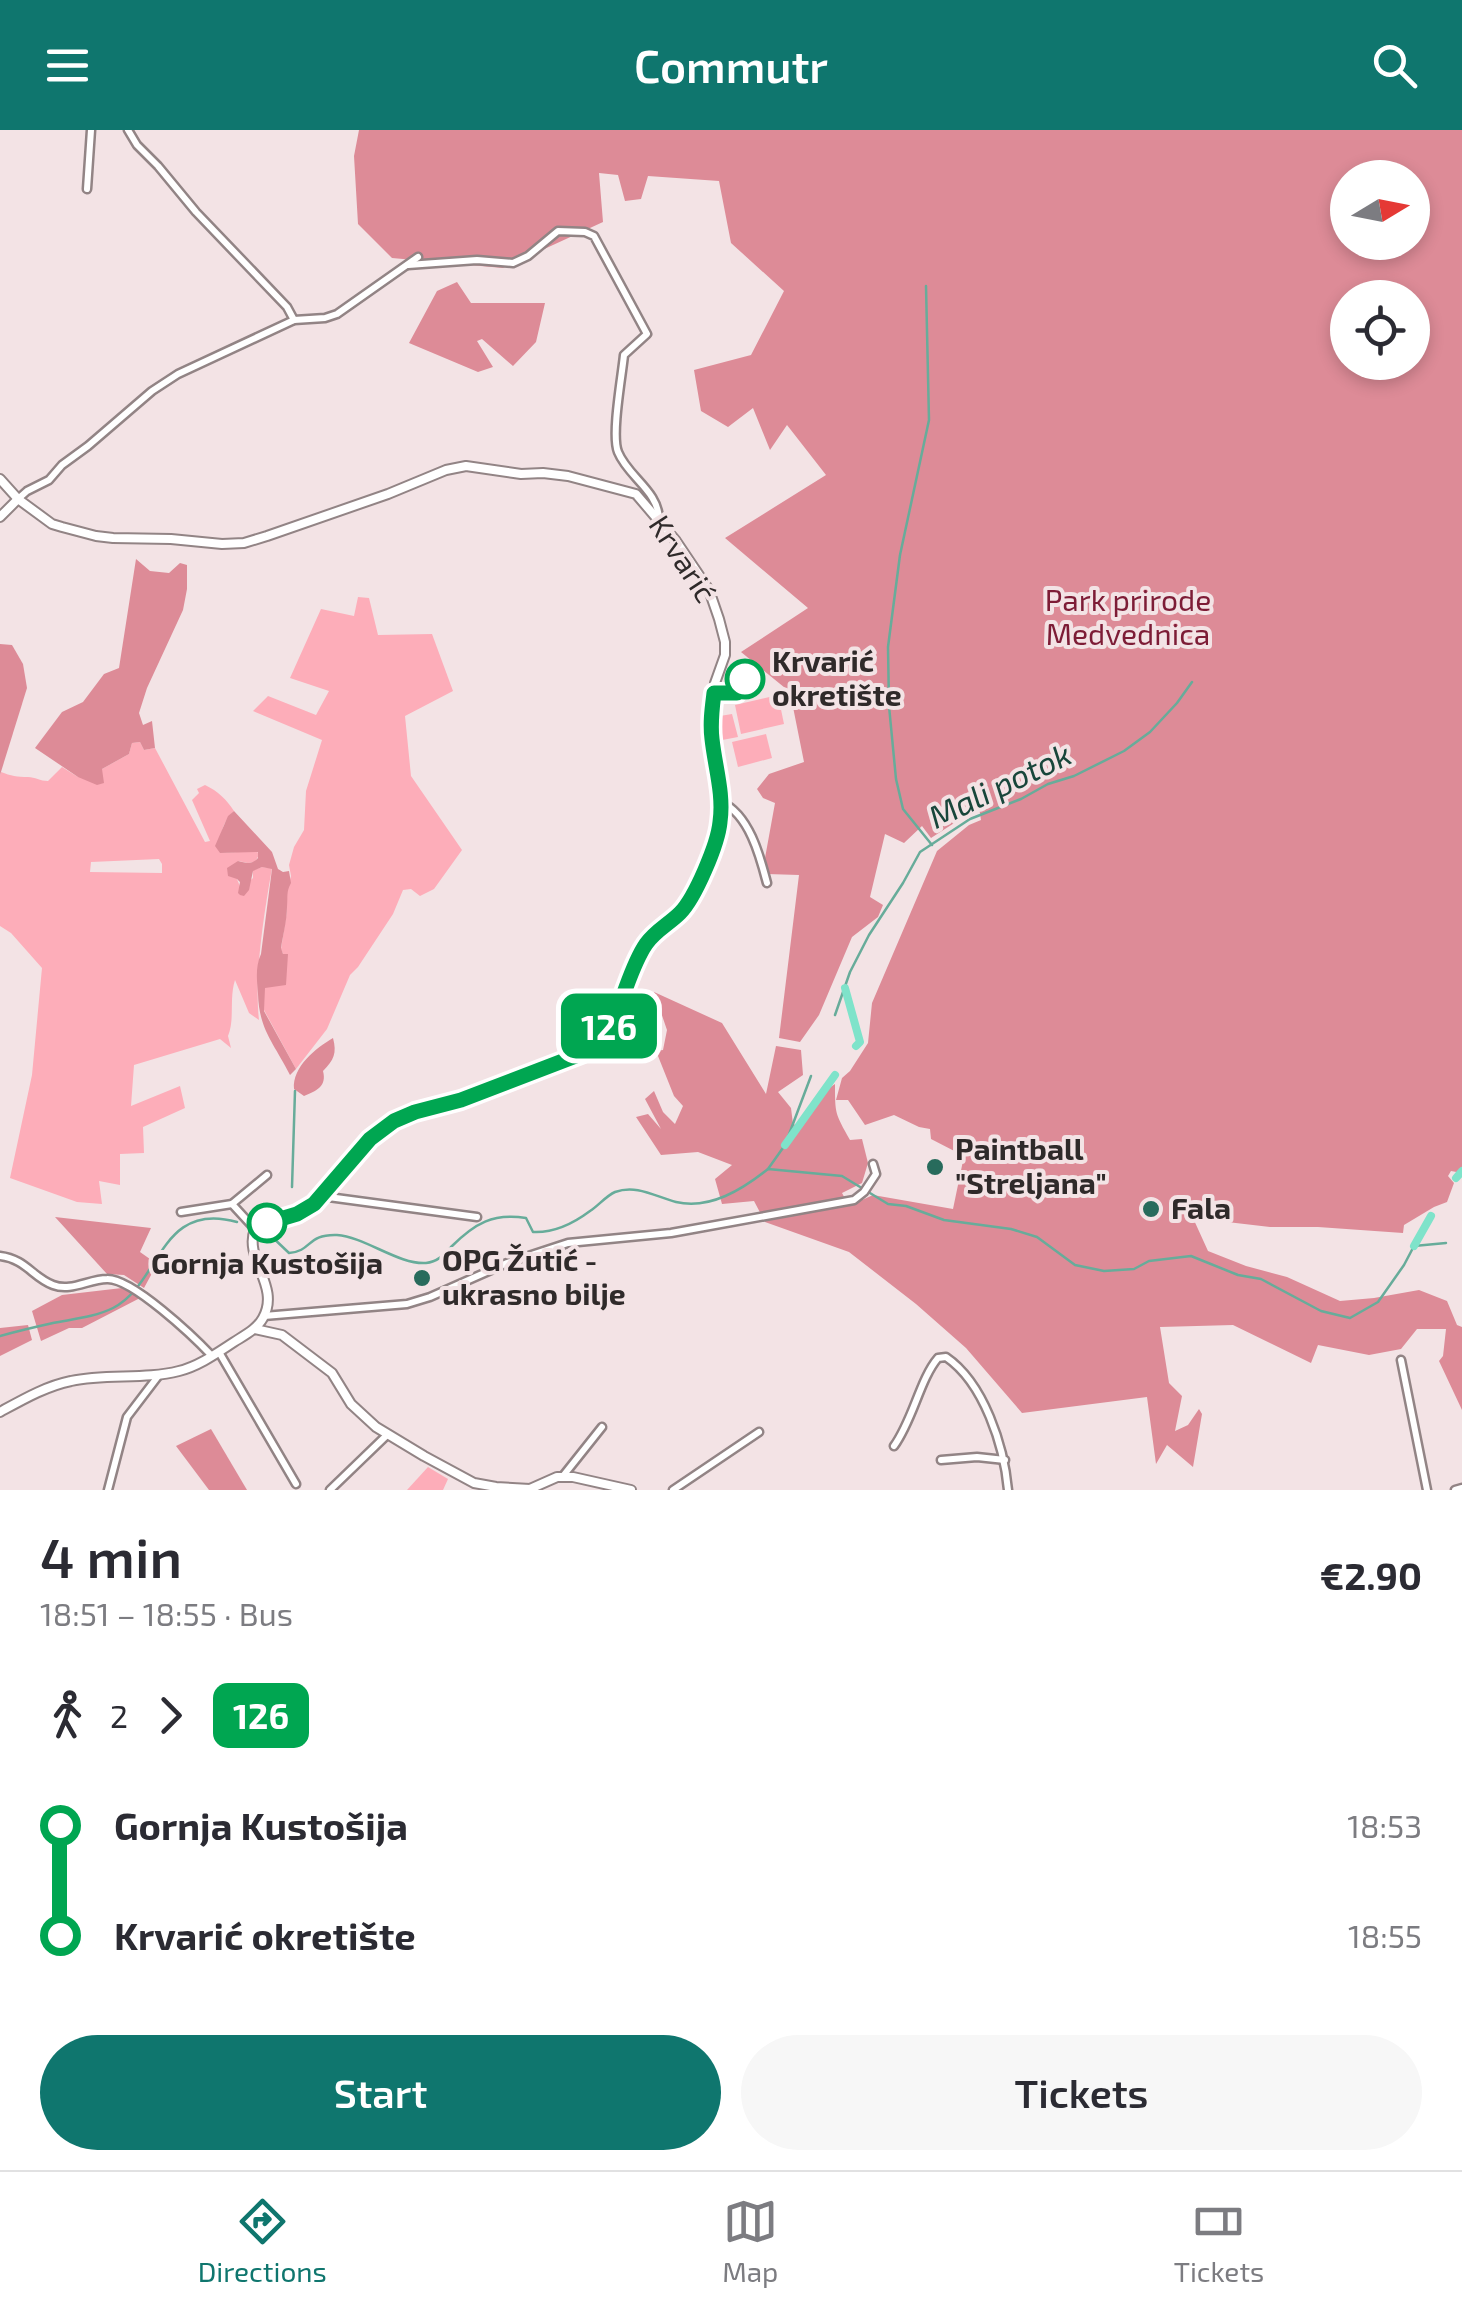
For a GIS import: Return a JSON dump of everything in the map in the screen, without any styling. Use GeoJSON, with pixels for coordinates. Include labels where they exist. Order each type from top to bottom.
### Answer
{"type":"FeatureCollection","features":[{"type":"Feature","properties":{"kind":"street"},"geometry":{"type":"LineString","coordinates":[[87,189],[91,130]]}},
{"type":"Feature","properties":{"kind":"street"},"geometry":{"type":"LineString","coordinates":[[128,130],[136,145],[287,307],[294,320]]}},
{"type":"Feature","properties":{"kind":"street"},"geometry":{"type":"LineString","coordinates":[[408,264],[477,260],[513,263],[528,256],[558,230],[594,236],[647,334],[624,354],[615,430],[620,455],[651,495],[659,520]]}},
{"type":"Feature","properties":{"kind":"street"},"geometry":{"type":"LineString","coordinates":[[0,518],[18,498],[50,480],[62,464],[161,384],[294,320],[337,314],[418,257]]}},
{"type":"Feature","properties":{"kind":"street","name":"Krvarić"},"geometry":{"type":"LineString","coordinates":[[0,479],[52,524],[96,536],[244,543],[446,470],[466,466],[568,476],[636,494],[709,590],[725,642],[711,717],[721,802],[718,836],[687,904],[647,942],[612,1022],[592,1048],[461,1100],[394,1121],[370,1139],[307,1210],[255,1229]]}},
{"type":"Feature","properties":{"kind":"street"},"geometry":{"type":"LineString","coordinates":[[721,802],[738,814],[760,856],[767,883]]}},
{"type":"Feature","properties":{"kind":"street"},"geometry":{"type":"LineString","coordinates":[[264,1316],[407,1304],[568,1243],[671,1233],[854,1200],[876,1174],[873,1164]]}},
{"type":"Feature","properties":{"kind":"street"},"geometry":{"type":"LineString","coordinates":[[181,1212],[232,1204],[267,1175]]}},
{"type":"Feature","properties":{"kind":"street"},"geometry":{"type":"LineString","coordinates":[[321,1196],[477,1217]]}},
{"type":"Feature","properties":{"kind":"street"},"geometry":{"type":"LineString","coordinates":[[0,1412],[69,1381],[160,1374],[186,1368],[255,1328],[264,1316],[268,1292],[251,1242],[255,1229],[232,1204]]}},
{"type":"Feature","properties":{"kind":"street"},"geometry":{"type":"LineString","coordinates":[[0,1256],[23,1263],[60,1287],[107,1279],[131,1286],[215,1354],[296,1484]]}},
{"type":"Feature","properties":{"kind":"street"},"geometry":{"type":"LineString","coordinates":[[255,1328],[282,1335],[332,1373],[356,1410],[454,1474],[485,1486],[530,1489],[563,1476],[631,1490]]}},
{"type":"Feature","properties":{"kind":"street"},"geometry":{"type":"LineString","coordinates":[[894,1446],[932,1367],[938,1358],[946,1357],[978,1394],[997,1434],[1008,1490]]}},
{"type":"Feature","properties":{"kind":"street"},"geometry":{"type":"LineString","coordinates":[[1401,1360],[1427,1490]]}},
{"type":"Feature","properties":{"kind":"street"},"geometry":{"type":"LineString","coordinates":[[108,1490],[127,1417],[160,1374]]}},
{"type":"Feature","properties":{"kind":"street"},"geometry":{"type":"LineString","coordinates":[[563,1476],[602,1426]]}},
{"type":"Feature","properties":{"kind":"street"},"geometry":{"type":"LineString","coordinates":[[674,1490],[759,1432]]}},
{"type":"Feature","properties":{"kind":"street"},"geometry":{"type":"LineString","coordinates":[[330,1490],[388,1434]]}},
{"type":"Feature","properties":{"kind":"street"},"geometry":{"type":"LineString","coordinates":[[941,1460],[1005,1460]]}},
{"type":"Feature","properties":{"kind":"street"},"geometry":{"type":"LineString","coordinates":[[1455,1490],[1462,1488]]}},
{"type":"Feature","properties":{"kind":"shaded area"},"geometry":{"type":"Polygon","coordinates":[[[358,597],[369,598],[378,635],[432,634],[453,691],[405,716],[411,776],[462,850],[434,889],[420,896],[411,889],[403,890],[393,914],[350,975],[327,1029],[296,1069],[264,1010],[264,987],[287,954],[281,949],[291,876],[289,865],[304,830],[306,791],[322,740],[253,711],[268,696],[316,715],[329,691],[290,678],[321,609],[354,616],[358,597]]]}},
{"type":"Feature","properties":{"kind":"shaded area"},"geometry":{"type":"Polygon","coordinates":[[[778,695],[784,724],[741,734],[735,705],[778,695]]]}},
{"type":"Feature","properties":{"kind":"shaded area"},"geometry":{"type":"Polygon","coordinates":[[[732,714],[738,737],[717,741],[720,716],[732,714]]]}},
{"type":"Feature","properties":{"kind":"shaded area"},"geometry":{"type":"Polygon","coordinates":[[[766,734],[772,758],[738,767],[732,742],[766,734]]]}},
{"type":"Feature","properties":{"kind":"shaded area"},"geometry":{"type":"Polygon","coordinates":[[[140,742],[144,750],[155,748],[205,842],[210,841],[192,800],[199,793],[197,789],[210,787],[234,811],[222,830],[220,853],[257,851],[259,855],[255,862],[238,861],[241,889],[253,878],[253,870],[272,868],[259,965],[259,1020],[249,1013],[235,980],[228,1036],[231,1048],[220,1039],[134,1065],[131,1106],[180,1086],[185,1108],[143,1127],[144,1153],[120,1154],[120,1185],[99,1181],[102,1204],[77,1202],[10,1178],[32,1075],[42,968],[0,926],[0,775],[1,772],[48,781],[62,767],[78,777],[129,754],[132,743],[140,742]],[[159,859],[91,862],[90,872],[162,873],[159,859]]]}},
{"type":"Feature","properties":{"kind":"shaded area"},"geometry":{"type":"Polygon","coordinates":[[[428,1467],[448,1479],[443,1490],[407,1490],[428,1467]]]}},
{"type":"Feature","properties":{"kind":"green space","name":"Park prirode Medvednica"},"geometry":{"type":"Polygon","coordinates":[[[359,130],[1462,130],[1462,1173],[1451,1171],[1448,1176],[1454,1183],[1447,1202],[1404,1225],[1403,1233],[1270,1227],[1193,1218],[1208,1251],[1287,1277],[1340,1301],[1419,1290],[1447,1301],[1457,1325],[1462,1327],[1462,1410],[1439,1361],[1446,1329],[1417,1329],[1401,1349],[1369,1355],[1318,1345],[1311,1363],[1233,1325],[1160,1327],[1169,1383],[1182,1396],[1175,1431],[1188,1425],[1199,1409],[1202,1414],[1193,1467],[1167,1445],[1156,1464],[1147,1397],[1022,1413],[966,1348],[849,1252],[765,1222],[754,1201],[722,1204],[715,1179],[732,1165],[698,1152],[661,1155],[636,1117],[648,1114],[661,1129],[645,1099],[654,1091],[663,1112],[675,1124],[683,1106],[674,1096],[656,1051],[663,1050],[667,1030],[654,992],[722,1023],[766,1094],[776,1046],[801,1050],[803,1075],[778,1092],[791,1108],[793,1124],[802,1127],[835,1084],[836,1108],[839,1118],[850,1140],[862,1139],[868,1163],[862,1183],[842,1193],[849,1206],[873,1195],[953,1209],[964,1156],[931,1139],[930,1129],[894,1115],[865,1125],[848,1100],[836,1100],[842,1078],[868,1043],[872,1003],[937,851],[981,820],[979,807],[931,838],[922,826],[904,843],[885,834],[870,897],[883,905],[878,917],[852,937],[819,1015],[800,1042],[779,1038],[799,875],[767,874],[765,858],[775,803],[763,798],[757,789],[769,774],[804,762],[790,692],[741,652],[808,608],[725,538],[826,475],[787,425],[770,450],[753,408],[728,427],[701,411],[694,370],[751,355],[784,291],[731,243],[719,181],[648,176],[641,199],[625,201],[618,175],[599,173],[603,222],[503,268],[392,258],[358,224],[354,156],[359,130]]]}},
{"type":"Feature","properties":{"kind":"green space"},"geometry":{"type":"Polygon","coordinates":[[[457,282],[471,303],[545,303],[536,342],[513,366],[482,339],[477,341],[493,367],[478,372],[409,343],[437,291],[457,282]]]}},
{"type":"Feature","properties":{"kind":"green space"},"geometry":{"type":"Polygon","coordinates":[[[136,559],[150,571],[169,573],[180,563],[187,565],[187,589],[183,610],[139,713],[143,725],[152,721],[155,748],[144,750],[140,742],[132,743],[129,754],[102,769],[104,783],[97,785],[35,748],[62,712],[83,702],[104,674],[119,668],[136,559]]]}},
{"type":"Feature","properties":{"kind":"green space"},"geometry":{"type":"Polygon","coordinates":[[[0,644],[12,645],[23,664],[27,688],[0,775],[0,644]]]}},
{"type":"Feature","properties":{"kind":"green space"},"geometry":{"type":"Polygon","coordinates":[[[234,811],[272,852],[278,869],[289,871],[291,883],[281,948],[283,954],[288,954],[286,985],[265,988],[264,1011],[296,1069],[290,1075],[268,1036],[259,1007],[257,969],[272,869],[262,867],[253,871],[249,890],[240,895],[240,882],[228,876],[227,868],[238,861],[253,862],[258,852],[220,853],[215,846],[234,811]]]}},
{"type":"Feature","properties":{"kind":"green space"},"geometry":{"type":"Polygon","coordinates":[[[333,1038],[334,1056],[323,1071],[322,1084],[304,1096],[294,1089],[297,1073],[313,1053],[333,1038]]]}},
{"type":"Feature","properties":{"kind":"green space"},"geometry":{"type":"Polygon","coordinates":[[[55,1217],[151,1228],[140,1252],[157,1264],[144,1288],[124,1275],[107,1274],[55,1217]]]}},
{"type":"Feature","properties":{"kind":"green space"},"geometry":{"type":"Polygon","coordinates":[[[122,1288],[140,1298],[82,1328],[69,1328],[41,1341],[32,1311],[62,1295],[122,1288]]]}},
{"type":"Feature","properties":{"kind":"green space"},"geometry":{"type":"Polygon","coordinates":[[[28,1325],[32,1340],[0,1356],[0,1328],[28,1325]]]}},
{"type":"Feature","properties":{"kind":"green space"},"geometry":{"type":"Polygon","coordinates":[[[211,1429],[247,1490],[209,1490],[176,1446],[211,1429]]]}},
{"type":"Feature","properties":{"kind":"waterway"},"geometry":{"type":"LineString","coordinates":[[926,286],[929,420],[900,555],[888,647],[896,779],[903,809],[932,845]]}},
{"type":"Feature","properties":{"kind":"waterway","name":"Mali potok"},"geometry":{"type":"LineString","coordinates":[[835,1015],[850,972],[869,935],[920,852],[970,819],[1124,751],[1150,732],[1192,682]]}},
{"type":"Feature","properties":{"kind":"waterway"},"geometry":{"type":"LineString","coordinates":[[845,988],[860,1042],[856,1046]]}},
{"type":"Feature","properties":{"kind":"waterway"},"geometry":{"type":"LineString","coordinates":[[785,1145],[835,1075]]}},
{"type":"Feature","properties":{"kind":"waterway","name":"Mali potok"},"geometry":{"type":"LineString","coordinates":[[768,1169],[785,1145],[811,1076]]}},
{"type":"Feature","properties":{"kind":"waterway"},"geometry":{"type":"LineString","coordinates":[[292,1187],[295,1091]]}},
{"type":"Feature","properties":{"kind":"waterway"},"geometry":{"type":"LineString","coordinates":[[264,1232],[289,1253],[320,1237],[337,1235],[405,1260],[426,1263],[440,1258],[477,1226],[494,1219],[526,1218],[533,1232],[548,1231],[577,1219],[615,1192],[639,1190],[676,1202],[701,1203],[737,1190],[768,1169],[842,1176],[888,1204],[906,1206],[944,1220],[1011,1229],[1037,1237],[1075,1265],[1104,1271],[1134,1269],[1149,1261],[1191,1256],[1238,1275],[1261,1279],[1321,1311],[1350,1318],[1378,1302],[1414,1246],[1446,1243]]}},
{"type":"Feature","properties":{"kind":"waterway"},"geometry":{"type":"LineString","coordinates":[[1456,1178],[1462,1171]]}},
{"type":"Feature","properties":{"kind":"waterway"},"geometry":{"type":"LineString","coordinates":[[1414,1246],[1431,1216]]}},
{"type":"Feature","properties":{"kind":"waterway"},"geometry":{"type":"LineString","coordinates":[[0,1336],[113,1308],[129,1297],[176,1233],[191,1223],[211,1218],[237,1222]]}},
{"type":"Feature","properties":{"kind":"bus line","name":"126"},"geometry":{"type":"LineString","coordinates":[[267,1223],[307,1210],[370,1139],[394,1121],[581,1054],[600,1039],[612,1022],[647,942],[687,904],[711,854],[721,819],[712,740],[714,693],[737,693],[745,679]]}},
{"type":"Feature","properties":{"kind":"place","name":"Krvarić okretište"},"geometry":{"type":"Point","coordinates":[745,679]}},
{"type":"Feature","properties":{"kind":"place","name":"Paintball \"Streljana\""},"geometry":{"type":"Point","coordinates":[935,1167]}},
{"type":"Feature","properties":{"kind":"place","name":"Fala"},"geometry":{"type":"Point","coordinates":[1151,1209]}},
{"type":"Feature","properties":{"kind":"place","name":"Gornja Kustošija"},"geometry":{"type":"Point","coordinates":[267,1223]}},
{"type":"Feature","properties":{"kind":"place","name":"OPG Žutić - ukrasno bilje"},"geometry":{"type":"Point","coordinates":[422,1278]}}]}
